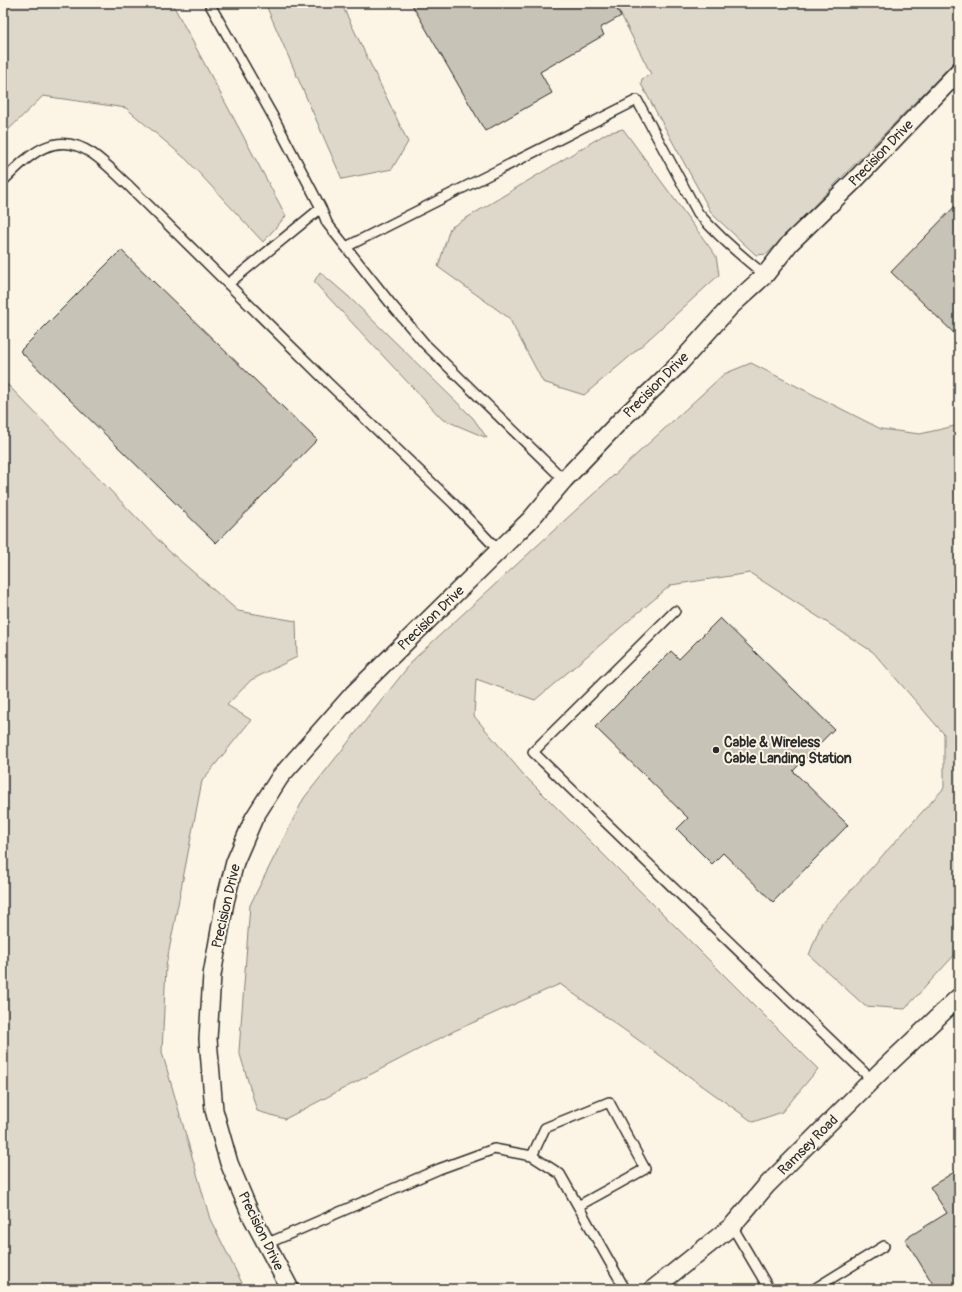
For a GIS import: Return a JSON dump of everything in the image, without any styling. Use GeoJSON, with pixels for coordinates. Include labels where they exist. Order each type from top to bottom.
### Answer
{"type":"FeatureCollection","features":[{"type":"Feature","properties":{"kind":"street","name":"Precision Drive"},"geometry":{"type":"LineString","coordinates":[[290,1289],[250,1213],[229,1163],[214,1110],[209,1046],[212,975],[225,902],[235,862],[254,818],[280,777],[353,694],[530,520],[564,480],[622,419],[678,365],[728,308],[765,275],[790,244],[853,182],[959,71]]}},
{"type":"Feature","properties":{"kind":"street","name":"Ramsey Road"},"geometry":{"type":"LineString","coordinates":[[653,1289],[732,1226],[766,1186],[872,1080],[959,997]]}},
{"type":"Feature","properties":{"kind":"lane"},"geometry":{"type":"LineString","coordinates":[[209,3],[275,120],[321,208],[327,223],[391,304],[425,344],[564,480]]}},
{"type":"Feature","properties":{"kind":"lane"},"geometry":{"type":"LineString","coordinates":[[346,247],[637,100],[698,213],[742,257],[765,275]]}},
{"type":"Feature","properties":{"kind":"lane"},"geometry":{"type":"LineString","coordinates":[[3,181],[26,158],[47,146],[60,143],[81,147],[93,154],[128,185],[454,504],[499,551]]}},
{"type":"Feature","properties":{"kind":"lane"},"geometry":{"type":"LineString","coordinates":[[228,284],[321,208]]}},
{"type":"Feature","properties":{"kind":"lane"},"geometry":{"type":"LineString","coordinates":[[675,611],[533,752],[872,1080]]}},
{"type":"Feature","properties":{"kind":"lane"},"geometry":{"type":"LineString","coordinates":[[532,1156],[545,1128],[609,1102],[645,1169],[578,1206]]}},
{"type":"Feature","properties":{"kind":"lane"},"geometry":{"type":"LineString","coordinates":[[266,1244],[439,1168],[494,1149],[532,1156],[560,1174],[625,1289]]}},
{"type":"Feature","properties":{"kind":"lane"},"geometry":{"type":"LineString","coordinates":[[732,1226],[769,1289]]}},
{"type":"Feature","properties":{"kind":"lane"},"geometry":{"type":"LineString","coordinates":[[814,1289],[884,1246]]}},
{"type":"Feature","properties":{"kind":"shaded area"},"geometry":{"type":"Polygon","coordinates":[[[8,3],[172,3],[286,216],[263,242],[187,160],[126,108],[43,96],[3,135],[3,8],[8,3]]]}},
{"type":"Feature","properties":{"kind":"shaded area"},"geometry":{"type":"Polygon","coordinates":[[[265,3],[341,3],[408,142],[392,169],[342,179],[265,3]]]}},
{"type":"Feature","properties":{"kind":"shaded area"},"geometry":{"type":"Polygon","coordinates":[[[615,3],[959,3],[959,57],[767,254],[756,255],[712,214],[641,84],[642,79],[651,74],[615,3]]]}},
{"type":"Feature","properties":{"kind":"shaded area"},"geometry":{"type":"Polygon","coordinates":[[[623,129],[716,256],[719,275],[628,358],[584,395],[543,382],[509,318],[438,267],[450,228],[607,133],[623,129]]]}},
{"type":"Feature","properties":{"kind":"shaded area"},"geometry":{"type":"Polygon","coordinates":[[[320,272],[349,297],[473,418],[487,438],[442,419],[314,282],[320,272]]]}},
{"type":"Feature","properties":{"kind":"shaded area"},"geometry":{"type":"Polygon","coordinates":[[[751,363],[881,429],[920,434],[959,425],[959,950],[905,1009],[865,1006],[809,955],[822,922],[944,788],[944,734],[873,652],[750,573],[671,585],[535,700],[476,679],[474,716],[523,774],[818,1069],[782,1112],[753,1122],[560,984],[454,1031],[285,1119],[257,1111],[239,1051],[250,905],[304,798],[415,658],[724,374],[751,363]]]}},
{"type":"Feature","properties":{"kind":"shaded area"},"geometry":{"type":"Polygon","coordinates":[[[3,382],[9,386],[169,551],[238,611],[296,621],[297,657],[251,680],[227,705],[251,720],[202,781],[166,966],[162,1052],[210,1219],[245,1289],[3,1289],[3,382]]]}},
{"type":"Feature","properties":{"kind":"shaded area"},"geometry":{"type":"Polygon","coordinates":[[[959,1042],[959,1067],[958,1067],[954,1047],[959,1042]]]}},
{"type":"Feature","properties":{"kind":"building"},"geometry":{"type":"Polygon","coordinates":[[[411,3],[613,3],[621,16],[600,28],[604,35],[540,72],[552,93],[485,131],[411,3]]]}},
{"type":"Feature","properties":{"kind":"building"},"geometry":{"type":"Polygon","coordinates":[[[959,202],[959,338],[891,272],[959,202]]]}},
{"type":"Feature","properties":{"kind":"building"},"geometry":{"type":"Polygon","coordinates":[[[121,250],[317,440],[216,543],[20,351],[121,250]]]}},
{"type":"Feature","properties":{"kind":"building","name":"Cable & Wireless Cable Landing Station"},"geometry":{"type":"Polygon","coordinates":[[[720,618],[834,729],[793,771],[848,825],[773,902],[723,853],[712,864],[677,829],[688,818],[595,727],[671,651],[679,659],[720,618]]]}},
{"type":"Feature","properties":{"kind":"building"},"geometry":{"type":"Polygon","coordinates":[[[959,1134],[959,1144],[955,1137],[959,1134]]]}},
{"type":"Feature","properties":{"kind":"building"},"geometry":{"type":"Polygon","coordinates":[[[959,1169],[959,1289],[936,1289],[905,1239],[947,1213],[930,1187],[959,1169]]]}},
{"type":"Feature","properties":{"kind":"place","name":"Cable & Wireless Cable Landing Station"},"geometry":{"type":"Point","coordinates":[716,750]}}]}
